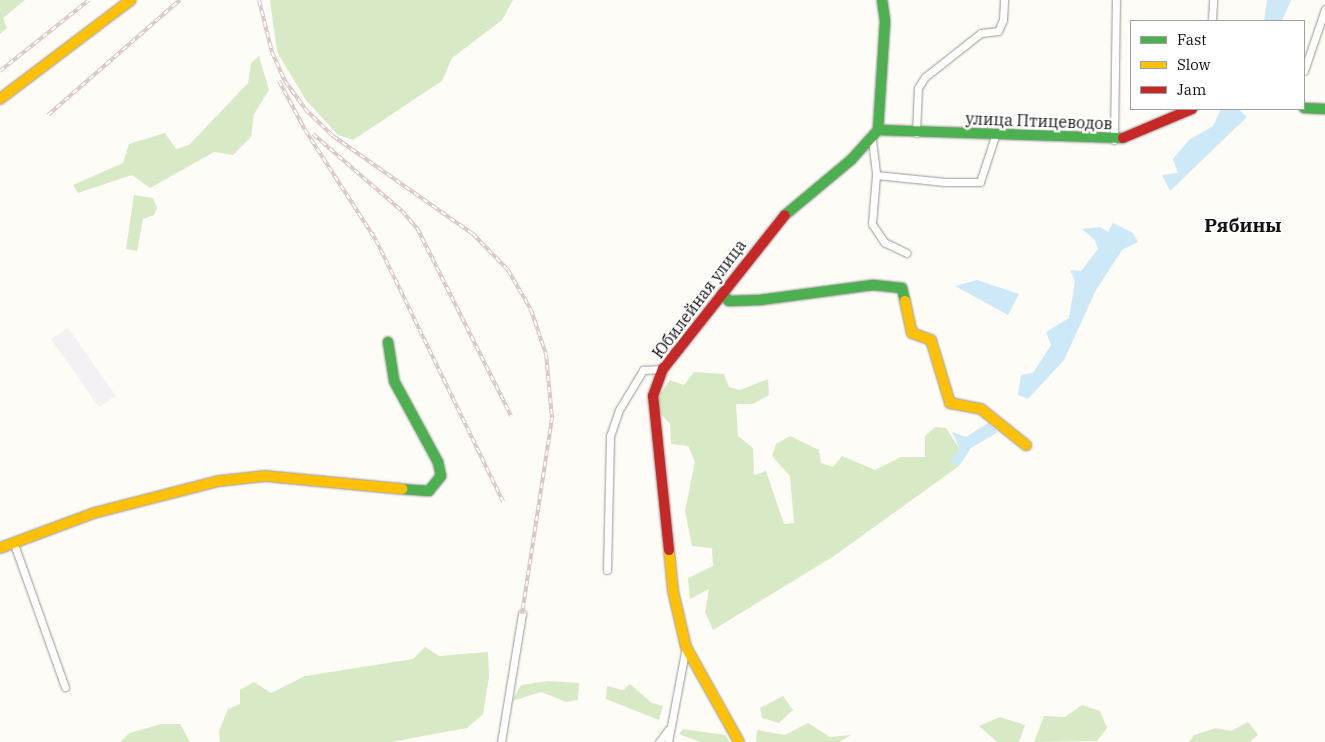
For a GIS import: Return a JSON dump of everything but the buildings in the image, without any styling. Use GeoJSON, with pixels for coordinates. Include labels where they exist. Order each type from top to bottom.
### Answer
{"type":"FeatureCollection","features":[{"type":"Feature","properties":{"kind":"street"},"geometry":{"type":"LineString","coordinates":[[0,100],[131,0]]}},
{"type":"Feature","properties":{"kind":"street","name":"Юбилейная улица"},"geometry":{"type":"LineString","coordinates":[[739,742],[686,647],[674,591],[653,396],[663,369],[776,223],[872,140],[878,130],[884,45],[882,0]]}},
{"type":"Feature","properties":{"kind":"street"},"geometry":{"type":"LineString","coordinates":[[916,133],[918,88],[925,77],[981,33],[998,31],[1004,20],[1004,0]]}},
{"type":"Feature","properties":{"kind":"street"},"geometry":{"type":"LineString","coordinates":[[1114,140],[1116,0]]}},
{"type":"Feature","properties":{"kind":"street"},"geometry":{"type":"LineString","coordinates":[[1212,20],[1213,0]]}},
{"type":"Feature","properties":{"kind":"street"},"geometry":{"type":"LineString","coordinates":[[1305,69],[1325,9]]}},
{"type":"Feature","properties":{"kind":"street"},"geometry":{"type":"LineString","coordinates":[[1305,108],[1325,109]]}},
{"type":"Feature","properties":{"kind":"street","name":"улица Птицеводов"},"geometry":{"type":"LineString","coordinates":[[878,130],[1114,140],[1144,132],[1190,110]]}},
{"type":"Feature","properties":{"kind":"street"},"geometry":{"type":"LineString","coordinates":[[876,175],[945,182],[980,182],[994,136]]}},
{"type":"Feature","properties":{"kind":"street"},"geometry":{"type":"LineString","coordinates":[[872,140],[876,175],[872,224],[884,242],[907,253]]}},
{"type":"Feature","properties":{"kind":"street"},"geometry":{"type":"LineString","coordinates":[[722,294],[729,301],[760,300],[873,285],[902,288],[912,333],[932,340],[950,403],[981,409],[1026,445]]}},
{"type":"Feature","properties":{"kind":"street"},"geometry":{"type":"LineString","coordinates":[[0,548],[94,513],[219,481],[274,477],[429,491],[441,476],[438,462],[394,381],[388,342]]}},
{"type":"Feature","properties":{"kind":"street"},"geometry":{"type":"LineString","coordinates":[[607,570],[610,436],[619,410],[643,370],[663,369]]}},
{"type":"Feature","properties":{"kind":"street"},"geometry":{"type":"LineString","coordinates":[[14,544],[65,687]]}},
{"type":"Feature","properties":{"kind":"street"},"geometry":{"type":"LineString","coordinates":[[501,742],[522,614]]}},
{"type":"Feature","properties":{"kind":"street"},"geometry":{"type":"LineString","coordinates":[[668,742],[668,730],[686,647]]}},
{"type":"Feature","properties":{"kind":"street"},"geometry":{"type":"LineString","coordinates":[[660,742],[668,730]]}},
{"type":"Feature","properties":{"kind":"shaded area"},"geometry":{"type":"Polygon","coordinates":[[[68,328],[116,396],[99,407],[51,339],[68,328]]]}},
{"type":"Feature","properties":{"kind":"green space"},"geometry":{"type":"Polygon","coordinates":[[[0,0],[25,0],[3,18],[7,28],[0,34],[0,0]]]}},
{"type":"Feature","properties":{"kind":"green space"},"geometry":{"type":"Polygon","coordinates":[[[270,0],[513,0],[502,20],[452,58],[442,81],[353,140],[338,135],[306,100],[277,52],[270,0]]]}},
{"type":"Feature","properties":{"kind":"green space"},"geometry":{"type":"Polygon","coordinates":[[[259,56],[269,90],[254,114],[251,137],[233,155],[214,152],[150,188],[132,175],[78,193],[73,185],[123,163],[129,144],[165,133],[176,149],[189,145],[248,83],[251,63],[259,56]]]}},
{"type":"Feature","properties":{"kind":"green space"},"geometry":{"type":"Polygon","coordinates":[[[134,195],[153,198],[157,208],[154,215],[143,219],[137,251],[126,249],[134,195]]]}},
{"type":"Feature","properties":{"kind":"green space"},"geometry":{"type":"Polygon","coordinates":[[[694,372],[724,374],[729,387],[740,390],[768,379],[769,395],[753,404],[736,404],[738,436],[753,448],[754,475],[766,471],[784,524],[794,523],[790,476],[772,456],[776,444],[790,436],[819,450],[821,463],[833,467],[842,456],[875,470],[901,457],[925,457],[925,436],[935,427],[946,428],[960,449],[951,460],[959,466],[834,556],[713,630],[705,612],[709,589],[690,599],[688,578],[713,566],[712,548],[692,546],[685,511],[695,462],[688,446],[671,444],[670,424],[661,414],[659,395],[670,380],[684,385],[694,372]]]}},
{"type":"Feature","properties":{"kind":"green space"},"geometry":{"type":"Polygon","coordinates":[[[425,647],[439,656],[488,652],[489,677],[483,714],[467,728],[391,742],[220,742],[219,731],[228,709],[240,704],[240,690],[254,682],[271,693],[305,676],[413,659],[425,647]]]}},
{"type":"Feature","properties":{"kind":"green space"},"geometry":{"type":"Polygon","coordinates":[[[548,681],[579,683],[578,700],[566,702],[541,692],[512,701],[521,685],[548,681]]]}},
{"type":"Feature","properties":{"kind":"green space"},"geometry":{"type":"Polygon","coordinates":[[[630,684],[652,703],[663,706],[659,720],[606,699],[607,686],[623,690],[630,684]]]}},
{"type":"Feature","properties":{"kind":"green space"},"geometry":{"type":"Polygon","coordinates":[[[783,696],[793,710],[779,723],[762,718],[760,708],[783,696]]]}},
{"type":"Feature","properties":{"kind":"green space"},"geometry":{"type":"Polygon","coordinates":[[[1082,705],[1100,711],[1107,728],[1097,741],[1034,742],[1044,716],[1065,717],[1082,705]]]}},
{"type":"Feature","properties":{"kind":"green space"},"geometry":{"type":"Polygon","coordinates":[[[1000,717],[1025,725],[1019,742],[997,742],[979,726],[1000,717]]]}},
{"type":"Feature","properties":{"kind":"green space"},"geometry":{"type":"Polygon","coordinates":[[[1248,722],[1258,735],[1250,742],[1189,742],[1194,735],[1216,728],[1231,731],[1248,722]]]}},
{"type":"Feature","properties":{"kind":"green space"},"geometry":{"type":"Polygon","coordinates":[[[808,723],[830,737],[851,735],[839,742],[756,742],[757,730],[785,735],[808,723]]]}},
{"type":"Feature","properties":{"kind":"green space"},"geometry":{"type":"Polygon","coordinates":[[[161,724],[180,724],[190,742],[120,742],[130,733],[161,724]]]}},
{"type":"Feature","properties":{"kind":"green space"},"geometry":{"type":"Polygon","coordinates":[[[683,729],[725,735],[730,742],[700,742],[679,734],[683,729]]]}},
{"type":"Feature","properties":{"kind":"water"},"geometry":{"type":"Polygon","coordinates":[[[1267,0],[1291,0],[1282,20],[1264,20],[1267,0]]]}},
{"type":"Feature","properties":{"kind":"water"},"geometry":{"type":"Polygon","coordinates":[[[1221,110],[1239,110],[1247,117],[1170,191],[1162,175],[1178,173],[1173,159],[1189,140],[1213,126],[1221,110]]]}},
{"type":"Feature","properties":{"kind":"water"},"geometry":{"type":"Polygon","coordinates":[[[1113,223],[1133,233],[1138,242],[1122,250],[1096,290],[1064,360],[1028,399],[1018,395],[1021,375],[1033,373],[1051,345],[1046,332],[1069,318],[1075,281],[1070,270],[1081,271],[1098,249],[1095,240],[1082,229],[1100,227],[1108,232],[1113,223]]]}},
{"type":"Feature","properties":{"kind":"water"},"geometry":{"type":"Polygon","coordinates":[[[977,280],[1019,294],[1008,315],[955,286],[977,280]]]}},
{"type":"Feature","properties":{"kind":"water"},"geometry":{"type":"Polygon","coordinates":[[[988,423],[998,432],[971,448],[959,466],[950,460],[960,449],[952,432],[966,437],[988,423]]]}},
{"type":"Feature","properties":{"kind":"railway"},"geometry":{"type":"LineString","coordinates":[[0,71],[89,0]]}},
{"type":"Feature","properties":{"kind":"railway"},"geometry":{"type":"LineString","coordinates":[[48,115],[180,0]]}},
{"type":"Feature","properties":{"kind":"railway"},"geometry":{"type":"LineString","coordinates":[[259,0],[272,52],[285,81],[305,109],[333,136],[473,234],[508,270],[531,310],[546,354],[552,418],[522,614]]}},
{"type":"Feature","properties":{"kind":"railway"},"geometry":{"type":"LineString","coordinates":[[279,81],[305,130],[376,240],[503,502]]}},
{"type":"Feature","properties":{"kind":"railway"},"geometry":{"type":"LineString","coordinates":[[313,134],[402,211],[417,228],[511,416]]}},
{"type":"Feature","properties":{"kind":"traffic: fast"},"geometry":{"type":"LineString","coordinates":[[785,215],[851,160],[878,130],[885,21],[882,0]]}},
{"type":"Feature","properties":{"kind":"traffic: fast"},"geometry":{"type":"LineString","coordinates":[[1305,108],[1325,109]]}},
{"type":"Feature","properties":{"kind":"traffic: fast"},"geometry":{"type":"LineString","coordinates":[[878,130],[1123,138]]}},
{"type":"Feature","properties":{"kind":"traffic: fast"},"geometry":{"type":"LineString","coordinates":[[722,294],[729,301],[760,300],[873,285],[902,288],[905,301]]}},
{"type":"Feature","properties":{"kind":"traffic: fast"},"geometry":{"type":"LineString","coordinates":[[388,342],[394,381],[438,462],[441,476],[429,491],[402,489]]}},
{"type":"Feature","properties":{"kind":"traffic: slow"},"geometry":{"type":"LineString","coordinates":[[0,99],[131,0]]}},
{"type":"Feature","properties":{"kind":"traffic: slow"},"geometry":{"type":"LineString","coordinates":[[905,301],[912,333],[931,340],[950,403],[981,409],[1026,445]]}},
{"type":"Feature","properties":{"kind":"traffic: slow"},"geometry":{"type":"LineString","coordinates":[[0,548],[94,513],[219,481],[265,476],[402,489]]}},
{"type":"Feature","properties":{"kind":"traffic: slow"},"geometry":{"type":"LineString","coordinates":[[669,550],[673,591],[686,647],[739,742]]}},
{"type":"Feature","properties":{"kind":"traffic: jam"},"geometry":{"type":"LineString","coordinates":[[1123,138],[1190,110]]}},
{"type":"Feature","properties":{"kind":"traffic: jam"},"geometry":{"type":"LineString","coordinates":[[669,550],[653,396],[663,369],[785,215]]}},
{"type":"Feature","properties":{"kind":"district","name":"Рябины"},"geometry":{"type":"Point","coordinates":[1243,226]}}]}
